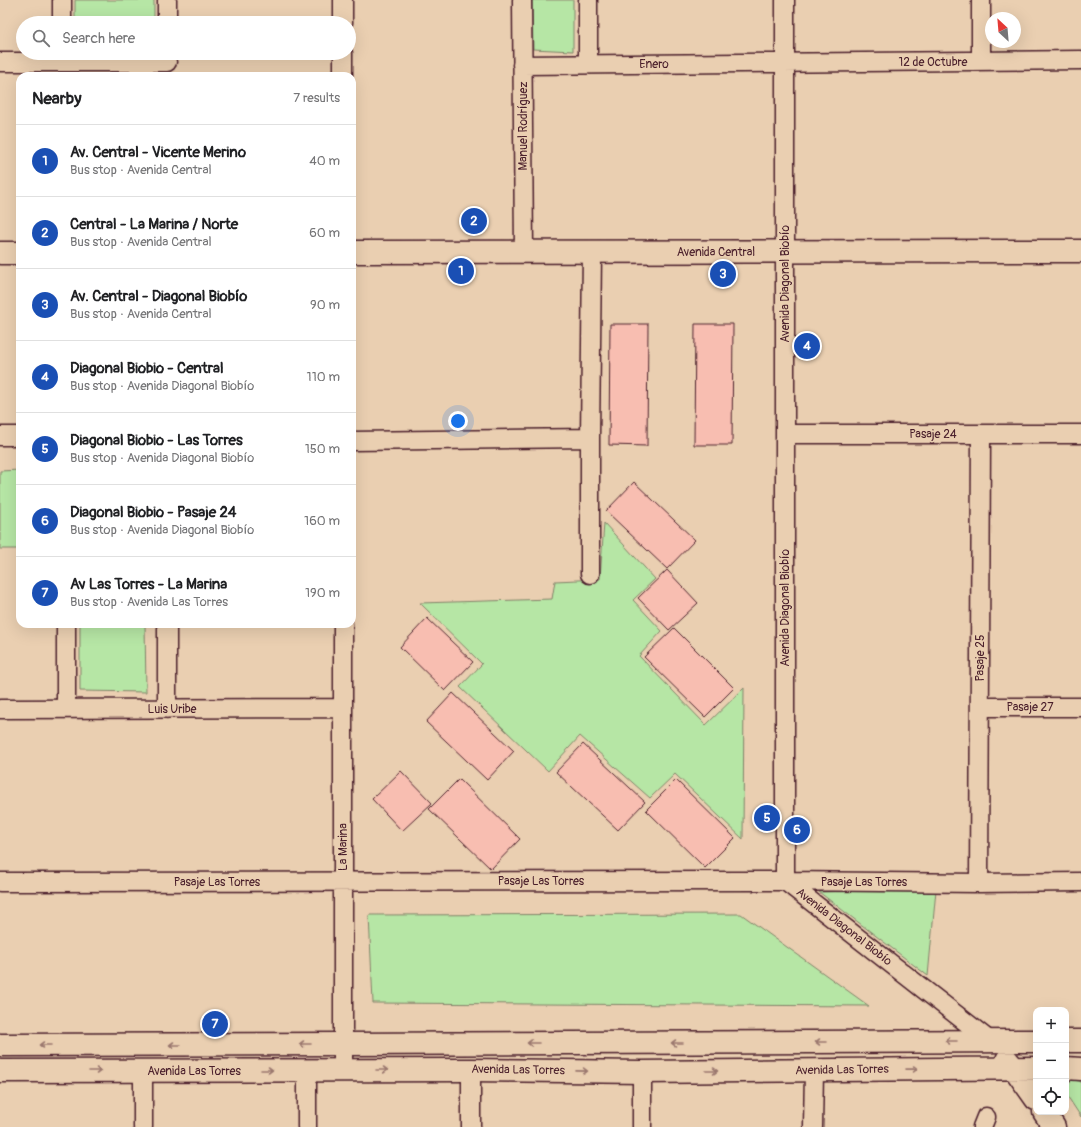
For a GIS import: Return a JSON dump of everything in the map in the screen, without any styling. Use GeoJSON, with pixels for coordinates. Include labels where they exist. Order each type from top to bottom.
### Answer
{"type":"FeatureCollection","features":[{"type":"Feature","properties":{"kind":"street"},"geometry":{"type":"LineString","coordinates":[[62,0],[62,16]]}},
{"type":"Feature","properties":{"kind":"street"},"geometry":{"type":"LineString","coordinates":[[167,0],[167,16]]}},
{"type":"Feature","properties":{"kind":"street"},"geometry":{"type":"LineString","coordinates":[[343,0],[343,16]]}},
{"type":"Feature","properties":{"kind":"street","name":"Manuel Rodríguez"},"geometry":{"type":"LineString","coordinates":[[522,0],[524,252]]}},
{"type":"Feature","properties":{"kind":"street"},"geometry":{"type":"LineString","coordinates":[[588,0],[588,64]]}},
{"type":"Feature","properties":{"kind":"street","name":"Avenida Diagonal Biobío"},"geometry":{"type":"LineString","coordinates":[[785,0],[785,881],[990,1041],[1014,1068],[1033,1095]]}},
{"type":"Feature","properties":{"kind":"street"},"geometry":{"type":"LineString","coordinates":[[981,0],[981,61]]}},
{"type":"Feature","properties":{"kind":"street"},"geometry":{"type":"LineString","coordinates":[[0,62],[31,60]]}},
{"type":"Feature","properties":{"kind":"street"},"geometry":{"type":"LineString","coordinates":[[97,60],[167,64]]}},
{"type":"Feature","properties":{"kind":"street"},"geometry":{"type":"LineString","coordinates":[[343,60],[343,72]]}},
{"type":"Feature","properties":{"kind":"street","name":"12 de Octubre"},"geometry":{"type":"LineString","coordinates":[[785,63],[1081,60]]}},
{"type":"Feature","properties":{"kind":"street","name":"Enero"},"geometry":{"type":"LineString","coordinates":[[522,65],[785,63]]}},
{"type":"Feature","properties":{"kind":"street","name":"Avenida Central"},"geometry":{"type":"LineString","coordinates":[[356,252],[1081,251]]}},
{"type":"Feature","properties":{"kind":"street"},"geometry":{"type":"LineString","coordinates":[[590,574],[592,252]]}},
{"type":"Feature","properties":{"kind":"street"},"geometry":{"type":"LineString","coordinates":[[0,253],[16,253]]}},
{"type":"Feature","properties":{"kind":"street","name":"Pasaje 24"},"geometry":{"type":"LineString","coordinates":[[785,434],[1081,434]]}},
{"type":"Feature","properties":{"kind":"street","name":"Pasaje 25"},"geometry":{"type":"LineString","coordinates":[[979,883],[981,434]]}},
{"type":"Feature","properties":{"kind":"street"},"geometry":{"type":"LineString","coordinates":[[0,436],[16,436]]}},
{"type":"Feature","properties":{"kind":"street"},"geometry":{"type":"LineString","coordinates":[[356,441],[590,438]]}},
{"type":"Feature","properties":{"kind":"street"},"geometry":{"type":"LineString","coordinates":[[66,628],[66,709]]}},
{"type":"Feature","properties":{"kind":"street"},"geometry":{"type":"LineString","coordinates":[[167,628],[168,709]]}},
{"type":"Feature","properties":{"kind":"street","name":"La Marina"},"geometry":{"type":"LineString","coordinates":[[343,628],[344,1070]]}},
{"type":"Feature","properties":{"kind":"street","name":"Pasaje 27"},"geometry":{"type":"LineString","coordinates":[[980,706],[1081,706]]}},
{"type":"Feature","properties":{"kind":"street","name":"Luis Uribe"},"geometry":{"type":"LineString","coordinates":[[0,709],[343,708]]}},
{"type":"Feature","properties":{"kind":"street","name":"Pasaje Las Torres"},"geometry":{"type":"LineString","coordinates":[[0,882],[1081,882]]}},
{"type":"Feature","properties":{"kind":"street"},"geometry":{"type":"LineString","coordinates":[[0,1045],[1033,1041]]}},
{"type":"Feature","properties":{"kind":"street"},"geometry":{"type":"LineString","coordinates":[[1069,1041],[1081,1041]]}},
{"type":"Feature","properties":{"kind":"street","name":"Avenida Las Torres"},"geometry":{"type":"LineString","coordinates":[[0,1071],[471,1070],[642,1072],[1033,1068]]}},
{"type":"Feature","properties":{"kind":"street"},"geometry":{"type":"LineString","coordinates":[[1069,1068],[1081,1069]]}},
{"type":"Feature","properties":{"kind":"street"},"geometry":{"type":"LineString","coordinates":[[307,1070],[307,1127]]}},
{"type":"Feature","properties":{"kind":"street"},"geometry":{"type":"LineString","coordinates":[[471,1070],[471,1127]]}},
{"type":"Feature","properties":{"kind":"street"},"geometry":{"type":"LineString","coordinates":[[143,1071],[143,1127]]}},
{"type":"Feature","properties":{"kind":"street"},"geometry":{"type":"LineString","coordinates":[[813,1127],[814,1071]]}},
{"type":"Feature","properties":{"kind":"street"},"geometry":{"type":"LineString","coordinates":[[642,1072],[642,1127]]}},
{"type":"Feature","properties":{"kind":"street"},"geometry":{"type":"LineString","coordinates":[[1046,1115],[1054,1127]]}},
{"type":"Feature","properties":{"kind":"green space"},"geometry":{"type":"Polygon","coordinates":[[[75,0],[154,0],[154,16],[75,16],[75,0]]]}},
{"type":"Feature","properties":{"kind":"green space"},"geometry":{"type":"Polygon","coordinates":[[[532,0],[573,0],[573,51],[533,49],[532,0]]]}},
{"type":"Feature","properties":{"kind":"green space"},"geometry":{"type":"Polygon","coordinates":[[[16,470],[16,549],[0,549],[0,471],[16,470]]]}},
{"type":"Feature","properties":{"kind":"green space"},"geometry":{"type":"Polygon","coordinates":[[[604,523],[655,579],[633,600],[662,631],[639,656],[706,725],[744,688],[743,839],[675,774],[650,798],[580,736],[548,771],[460,687],[482,664],[420,603],[552,599],[555,581],[600,579],[604,523]]]}},
{"type":"Feature","properties":{"kind":"green space"},"geometry":{"type":"Polygon","coordinates":[[[80,628],[145,628],[146,692],[80,691],[80,628]]]}},
{"type":"Feature","properties":{"kind":"green space"},"geometry":{"type":"Polygon","coordinates":[[[936,890],[928,976],[819,892],[936,890]]]}},
{"type":"Feature","properties":{"kind":"green space"},"geometry":{"type":"Polygon","coordinates":[[[741,914],[869,1006],[373,1003],[369,915],[741,914]]]}},
{"type":"Feature","properties":{"kind":"green space"},"geometry":{"type":"Polygon","coordinates":[[[1072,1080],[1081,1081],[1081,1117],[1069,1099],[1069,1082],[1072,1080]]]}},
{"type":"Feature","properties":{"kind":"building"},"geometry":{"type":"Polygon","coordinates":[[[610,324],[648,324],[647,446],[609,445],[610,324]]]}},
{"type":"Feature","properties":{"kind":"building"},"geometry":{"type":"Polygon","coordinates":[[[695,324],[733,324],[732,445],[694,445],[695,324]]]}},
{"type":"Feature","properties":{"kind":"building"},"geometry":{"type":"Polygon","coordinates":[[[634,482],[695,540],[667,569],[606,511],[634,482]]]}},
{"type":"Feature","properties":{"kind":"building"},"geometry":{"type":"Polygon","coordinates":[[[667,570],[698,603],[669,630],[638,598],[667,570]]]}},
{"type":"Feature","properties":{"kind":"building"},"geometry":{"type":"Polygon","coordinates":[[[427,618],[473,662],[445,691],[400,647],[427,618]]]}},
{"type":"Feature","properties":{"kind":"building"},"geometry":{"type":"Polygon","coordinates":[[[674,628],[734,688],[705,717],[644,657],[674,628]]]}},
{"type":"Feature","properties":{"kind":"building"},"geometry":{"type":"Polygon","coordinates":[[[453,693],[514,751],[487,780],[426,722],[453,693]]]}},
{"type":"Feature","properties":{"kind":"building"},"geometry":{"type":"Polygon","coordinates":[[[583,744],[645,802],[618,830],[556,772],[583,744]]]}},
{"type":"Feature","properties":{"kind":"building"},"geometry":{"type":"Polygon","coordinates":[[[401,771],[432,803],[402,831],[372,799],[401,771]]]}},
{"type":"Feature","properties":{"kind":"building"},"geometry":{"type":"Polygon","coordinates":[[[459,779],[520,839],[491,869],[429,809],[459,779]]]}},
{"type":"Feature","properties":{"kind":"building"},"geometry":{"type":"Polygon","coordinates":[[[676,780],[735,838],[705,868],[646,810],[676,780]]]}},
{"type":"Feature","properties":{"kind":"place","name":"Central - La Marina / Norte"},"geometry":{"type":"Point","coordinates":[474,221]}},
{"type":"Feature","properties":{"kind":"place","name":"Av. Central - Vicente Merino"},"geometry":{"type":"Point","coordinates":[461,271]}},
{"type":"Feature","properties":{"kind":"place","name":"Av. Central - Diagonal Biobío"},"geometry":{"type":"Point","coordinates":[723,274]}},
{"type":"Feature","properties":{"kind":"place","name":"Diagonal Biobio - Central"},"geometry":{"type":"Point","coordinates":[807,346]}},
{"type":"Feature","properties":{"kind":"place","name":"Diagonal Biobio - Las Torres"},"geometry":{"type":"Point","coordinates":[767,818]}},
{"type":"Feature","properties":{"kind":"place","name":"Diagonal Biobio - Pasaje 24"},"geometry":{"type":"Point","coordinates":[797,830]}},
{"type":"Feature","properties":{"kind":"place","name":"Av Las Torres - La Marina"},"geometry":{"type":"Point","coordinates":[215,1024]}}]}
